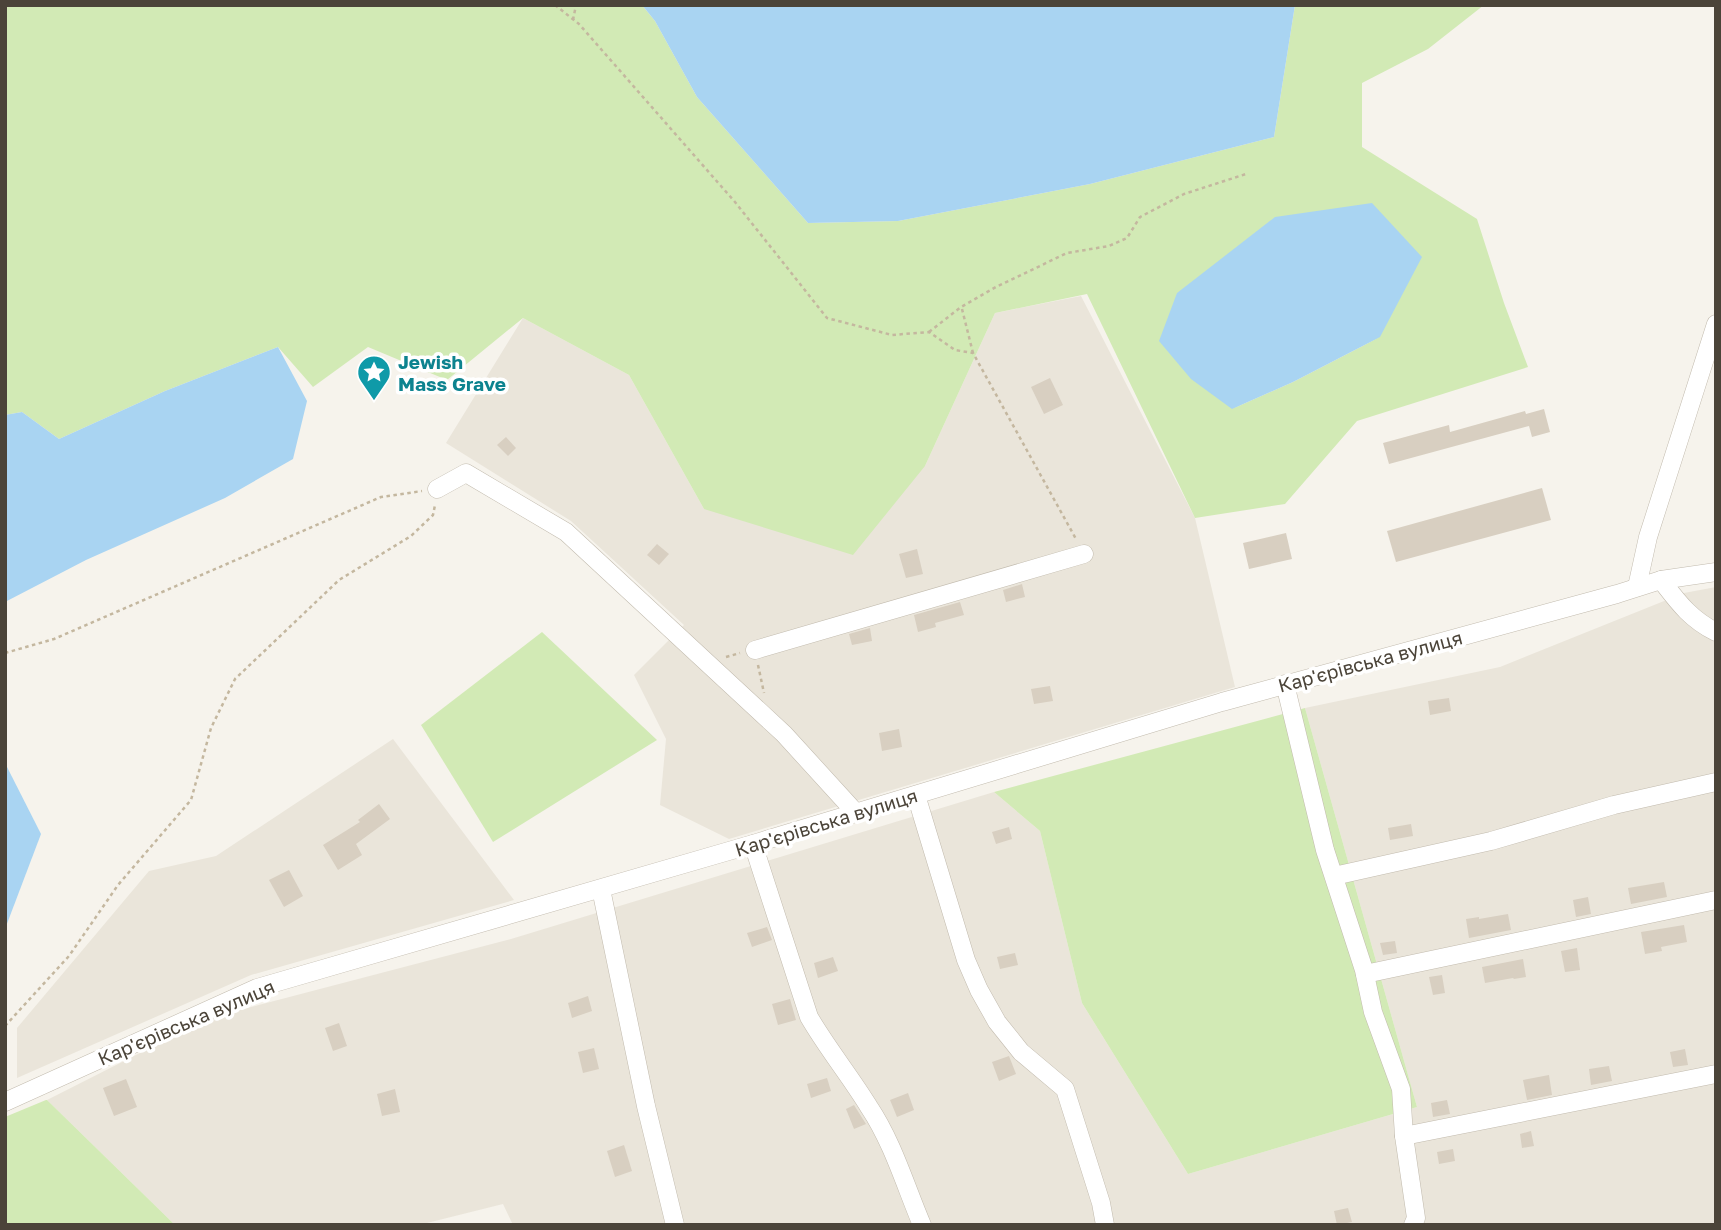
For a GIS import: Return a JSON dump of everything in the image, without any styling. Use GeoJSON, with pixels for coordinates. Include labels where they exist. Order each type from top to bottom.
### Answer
{"type":"FeatureCollection","features":[{"type":"Feature","properties":{"kind":"street"},"geometry":{"type":"LineString","coordinates":[[1637,587],[1648,537],[1716,324]]}},
{"type":"Feature","properties":{"kind":"street"},"geometry":{"type":"LineString","coordinates":[[437,489],[466,473],[566,532],[769,720],[856,813]]}},
{"type":"Feature","properties":{"kind":"street"},"geometry":{"type":"LineString","coordinates":[[755,650],[1084,554]]}},
{"type":"Feature","properties":{"kind":"street","name":"Кар'єрівська вулиця"},"geometry":{"type":"LineString","coordinates":[[5,1102],[257,988],[601,889],[1285,684],[1661,580],[1716,572]]}},
{"type":"Feature","properties":{"kind":"street"},"geometry":{"type":"LineString","coordinates":[[1661,580],[1683,609],[1700,624],[1716,632]]}},
{"type":"Feature","properties":{"kind":"street"},"geometry":{"type":"LineString","coordinates":[[1285,684],[1325,850],[1365,974],[1373,1012],[1401,1089],[1416,1218],[1413,1225]]}},
{"type":"Feature","properties":{"kind":"street"},"geometry":{"type":"LineString","coordinates":[[1334,876],[1491,841],[1615,805],[1716,782]]}},
{"type":"Feature","properties":{"kind":"street"},"geometry":{"type":"LineString","coordinates":[[916,795],[966,960],[979,990],[997,1022],[1021,1052],[1065,1089],[1101,1203],[1105,1225]]}},
{"type":"Feature","properties":{"kind":"street"},"geometry":{"type":"LineString","coordinates":[[753,844],[809,1017],[870,1107],[897,1159],[922,1225]]}},
{"type":"Feature","properties":{"kind":"street"},"geometry":{"type":"LineString","coordinates":[[601,889],[646,1106],[675,1225]]}},
{"type":"Feature","properties":{"kind":"street"},"geometry":{"type":"LineString","coordinates":[[1365,974],[1716,900]]}},
{"type":"Feature","properties":{"kind":"street"},"geometry":{"type":"LineString","coordinates":[[1405,1136],[1716,1074]]}},
{"type":"Feature","properties":{"kind":"path"},"geometry":{"type":"LineString","coordinates":[[555,5],[588,35],[735,202],[827,318],[892,335],[929,332],[980,295],[1067,253],[1109,246],[1127,238],[1140,217],[1184,194],[1247,174]]}},
{"type":"Feature","properties":{"kind":"path"},"geometry":{"type":"LineString","coordinates":[[573,20],[576,5]]}},
{"type":"Feature","properties":{"kind":"path"},"geometry":{"type":"LineString","coordinates":[[961,307],[973,353],[1084,554]]}},
{"type":"Feature","properties":{"kind":"path"},"geometry":{"type":"LineString","coordinates":[[929,332],[955,350],[973,353]]}},
{"type":"Feature","properties":{"kind":"path"},"geometry":{"type":"LineString","coordinates":[[5,653],[54,639],[380,497],[437,489],[433,516],[411,536],[339,580],[235,679],[211,728],[191,800],[118,886],[69,956],[5,1026]]}},
{"type":"Feature","properties":{"kind":"path"},"geometry":{"type":"LineString","coordinates":[[706,661],[755,650],[769,720]]}},
{"type":"Feature","properties":{"kind":"shaded area"},"geometry":{"type":"Polygon","coordinates":[[[1081,296],[1195,518],[1235,687],[729,839],[660,805],[666,739],[634,675],[684,625],[571,521],[446,443],[523,318],[629,375],[704,509],[925,466],[995,313],[1081,296]]]}},
{"type":"Feature","properties":{"kind":"shaded area"},"geometry":{"type":"Polygon","coordinates":[[[1716,587],[1716,1225],[513,1225],[503,1204],[419,1225],[175,1225],[47,1100],[209,1018],[511,939],[994,792],[1040,831],[1082,1003],[1188,1174],[1417,1107],[1305,708],[1500,667],[1684,593],[1716,587]]]}},
{"type":"Feature","properties":{"kind":"shaded area"},"geometry":{"type":"Polygon","coordinates":[[[393,739],[514,900],[251,975],[17,1078],[17,1028],[149,871],[216,856],[393,739]]]}},
{"type":"Feature","properties":{"kind":"green space"},"geometry":{"type":"Polygon","coordinates":[[[5,5],[642,5],[655,21],[697,97],[808,223],[898,221],[1090,184],[1274,137],[1295,5],[1484,5],[1428,49],[1362,83],[1362,147],[1477,219],[1528,367],[1357,421],[1285,504],[1195,518],[1087,294],[995,313],[925,466],[853,555],[704,509],[629,375],[523,318],[447,380],[368,347],[313,387],[278,347],[165,391],[59,439],[22,412],[5,415],[5,5]],[[1380,337],[1232,409],[1293,382],[1380,337]]]}},
{"type":"Feature","properties":{"kind":"green space"},"geometry":{"type":"Polygon","coordinates":[[[542,632],[657,740],[493,842],[421,725],[542,632]]]}},
{"type":"Feature","properties":{"kind":"green space"},"geometry":{"type":"Polygon","coordinates":[[[1305,708],[1417,1107],[1188,1174],[1082,1003],[1040,831],[994,792],[1305,708]]]}},
{"type":"Feature","properties":{"kind":"green space"},"geometry":{"type":"Polygon","coordinates":[[[47,1100],[175,1225],[5,1225],[5,1117],[47,1100]]]}},
{"type":"Feature","properties":{"kind":"water"},"geometry":{"type":"Polygon","coordinates":[[[642,5],[1295,5],[1274,137],[1090,184],[898,221],[808,223],[697,97],[655,21],[642,5]]]}},
{"type":"Feature","properties":{"kind":"water"},"geometry":{"type":"Polygon","coordinates":[[[1372,203],[1422,257],[1380,337],[1293,382],[1232,409],[1191,379],[1159,341],[1177,293],[1275,217],[1372,203]]]}},
{"type":"Feature","properties":{"kind":"water"},"geometry":{"type":"Polygon","coordinates":[[[278,347],[307,401],[293,459],[225,498],[86,560],[5,602],[5,415],[22,412],[59,439],[165,391],[278,347]]]}},
{"type":"Feature","properties":{"kind":"water"},"geometry":{"type":"Polygon","coordinates":[[[5,763],[41,834],[5,929],[5,763]]]}},
{"type":"Feature","properties":{"kind":"building"},"geometry":{"type":"Polygon","coordinates":[[[1050,378],[1063,405],[1044,414],[1031,387],[1050,378]]]}},
{"type":"Feature","properties":{"kind":"building"},"geometry":{"type":"Polygon","coordinates":[[[1544,409],[1550,432],[1532,437],[1529,426],[1389,464],[1383,443],[1449,425],[1450,432],[1525,411],[1526,414],[1544,409]]]}},
{"type":"Feature","properties":{"kind":"building"},"geometry":{"type":"Polygon","coordinates":[[[506,437],[516,448],[508,456],[497,445],[506,437]]]}},
{"type":"Feature","properties":{"kind":"building"},"geometry":{"type":"Polygon","coordinates":[[[1542,488],[1551,520],[1396,562],[1387,531],[1542,488]]]}},
{"type":"Feature","properties":{"kind":"building"},"geometry":{"type":"Polygon","coordinates":[[[1286,533],[1292,559],[1249,569],[1243,543],[1286,533]]]}},
{"type":"Feature","properties":{"kind":"building"},"geometry":{"type":"Polygon","coordinates":[[[657,544],[669,554],[659,565],[647,555],[657,544]]]}},
{"type":"Feature","properties":{"kind":"building"},"geometry":{"type":"Polygon","coordinates":[[[917,549],[923,574],[906,578],[899,554],[917,549]]]}},
{"type":"Feature","properties":{"kind":"building"},"geometry":{"type":"Polygon","coordinates":[[[1022,584],[1025,597],[1006,602],[1003,590],[1022,584]]]}},
{"type":"Feature","properties":{"kind":"building"},"geometry":{"type":"Polygon","coordinates":[[[960,602],[964,615],[935,623],[936,627],[918,632],[914,615],[960,602]]]}},
{"type":"Feature","properties":{"kind":"building"},"geometry":{"type":"Polygon","coordinates":[[[870,628],[872,641],[852,645],[849,634],[870,628]]]}},
{"type":"Feature","properties":{"kind":"building"},"geometry":{"type":"Polygon","coordinates":[[[1050,686],[1053,701],[1034,704],[1031,689],[1050,686]]]}},
{"type":"Feature","properties":{"kind":"building"},"geometry":{"type":"Polygon","coordinates":[[[1449,698],[1451,711],[1430,715],[1428,701],[1449,698]]]}},
{"type":"Feature","properties":{"kind":"building"},"geometry":{"type":"Polygon","coordinates":[[[899,729],[902,747],[882,751],[879,733],[899,729]]]}},
{"type":"Feature","properties":{"kind":"building"},"geometry":{"type":"Polygon","coordinates":[[[379,804],[390,819],[356,844],[362,855],[338,870],[323,845],[360,822],[358,820],[379,804]]]}},
{"type":"Feature","properties":{"kind":"building"},"geometry":{"type":"Polygon","coordinates":[[[1411,824],[1413,836],[1390,840],[1388,828],[1411,824]]]}},
{"type":"Feature","properties":{"kind":"building"},"geometry":{"type":"Polygon","coordinates":[[[1009,827],[1012,839],[996,844],[992,832],[1009,827]]]}},
{"type":"Feature","properties":{"kind":"building"},"geometry":{"type":"Polygon","coordinates":[[[289,870],[303,896],[284,907],[269,880],[289,870]]]}},
{"type":"Feature","properties":{"kind":"building"},"geometry":{"type":"Polygon","coordinates":[[[1664,882],[1667,897],[1631,904],[1628,888],[1664,882]]]}},
{"type":"Feature","properties":{"kind":"building"},"geometry":{"type":"Polygon","coordinates":[[[1588,897],[1591,914],[1576,917],[1573,900],[1588,897]]]}},
{"type":"Feature","properties":{"kind":"building"},"geometry":{"type":"Polygon","coordinates":[[[1508,914],[1511,930],[1469,938],[1466,919],[1508,914]]]}},
{"type":"Feature","properties":{"kind":"building"},"geometry":{"type":"Polygon","coordinates":[[[1684,925],[1687,942],[1661,947],[1662,951],[1645,954],[1641,932],[1684,925]]]}},
{"type":"Feature","properties":{"kind":"building"},"geometry":{"type":"Polygon","coordinates":[[[767,927],[772,940],[752,947],[747,933],[767,927]]]}},
{"type":"Feature","properties":{"kind":"building"},"geometry":{"type":"Polygon","coordinates":[[[1395,941],[1397,953],[1383,955],[1380,943],[1395,941]]]}},
{"type":"Feature","properties":{"kind":"building"},"geometry":{"type":"Polygon","coordinates":[[[1577,948],[1580,970],[1565,972],[1561,951],[1577,948]]]}},
{"type":"Feature","properties":{"kind":"building"},"geometry":{"type":"Polygon","coordinates":[[[1015,953],[1018,965],[1000,969],[997,957],[1015,953]]]}},
{"type":"Feature","properties":{"kind":"building"},"geometry":{"type":"Polygon","coordinates":[[[833,957],[838,971],[818,978],[814,963],[833,957]]]}},
{"type":"Feature","properties":{"kind":"building"},"geometry":{"type":"Polygon","coordinates":[[[1523,959],[1526,977],[1485,983],[1482,967],[1523,959]]]}},
{"type":"Feature","properties":{"kind":"building"},"geometry":{"type":"Polygon","coordinates":[[[1442,975],[1445,993],[1433,995],[1429,977],[1442,975]]]}},
{"type":"Feature","properties":{"kind":"building"},"geometry":{"type":"Polygon","coordinates":[[[588,996],[592,1011],[572,1018],[568,1003],[588,996]]]}},
{"type":"Feature","properties":{"kind":"building"},"geometry":{"type":"Polygon","coordinates":[[[790,999],[796,1020],[778,1025],[772,1004],[790,999]]]}},
{"type":"Feature","properties":{"kind":"building"},"geometry":{"type":"Polygon","coordinates":[[[339,1023],[347,1046],[333,1051],[325,1028],[339,1023]]]}},
{"type":"Feature","properties":{"kind":"building"},"geometry":{"type":"Polygon","coordinates":[[[594,1048],[599,1069],[583,1073],[578,1052],[594,1048]]]}},
{"type":"Feature","properties":{"kind":"building"},"geometry":{"type":"Polygon","coordinates":[[[1685,1049],[1688,1065],[1673,1067],[1670,1052],[1685,1049]]]}},
{"type":"Feature","properties":{"kind":"building"},"geometry":{"type":"Polygon","coordinates":[[[1009,1056],[1016,1074],[999,1081],[992,1062],[1009,1056]]]}},
{"type":"Feature","properties":{"kind":"building"},"geometry":{"type":"Polygon","coordinates":[[[1609,1066],[1612,1081],[1591,1085],[1589,1069],[1609,1066]]]}},
{"type":"Feature","properties":{"kind":"building"},"geometry":{"type":"Polygon","coordinates":[[[1549,1075],[1552,1095],[1527,1100],[1523,1080],[1549,1075]]]}},
{"type":"Feature","properties":{"kind":"building"},"geometry":{"type":"Polygon","coordinates":[[[827,1078],[831,1091],[811,1098],[807,1084],[827,1078]]]}},
{"type":"Feature","properties":{"kind":"building"},"geometry":{"type":"Polygon","coordinates":[[[126,1079],[137,1107],[114,1116],[103,1088],[126,1079]]]}},
{"type":"Feature","properties":{"kind":"building"},"geometry":{"type":"Polygon","coordinates":[[[395,1089],[400,1112],[382,1116],[377,1094],[395,1089]]]}},
{"type":"Feature","properties":{"kind":"building"},"geometry":{"type":"Polygon","coordinates":[[[908,1093],[914,1110],[897,1117],[890,1100],[908,1093]]]}},
{"type":"Feature","properties":{"kind":"building"},"geometry":{"type":"Polygon","coordinates":[[[1447,1100],[1450,1114],[1433,1117],[1431,1103],[1447,1100]]]}},
{"type":"Feature","properties":{"kind":"building"},"geometry":{"type":"Polygon","coordinates":[[[854,1105],[866,1124],[854,1129],[846,1109],[854,1105]]]}},
{"type":"Feature","properties":{"kind":"building"},"geometry":{"type":"Polygon","coordinates":[[[1531,1131],[1534,1146],[1522,1148],[1520,1134],[1531,1131]]]}},
{"type":"Feature","properties":{"kind":"building"},"geometry":{"type":"Polygon","coordinates":[[[624,1145],[632,1171],[615,1177],[607,1151],[624,1145]]]}},
{"type":"Feature","properties":{"kind":"building"},"geometry":{"type":"Polygon","coordinates":[[[1453,1149],[1455,1161],[1439,1164],[1437,1152],[1453,1149]]]}},
{"type":"Feature","properties":{"kind":"building"},"geometry":{"type":"Polygon","coordinates":[[[1348,1208],[1352,1222],[1337,1225],[1334,1211],[1348,1208]]]}},
{"type":"Feature","properties":{"kind":"place","name":"Jewish Mass Grave"},"geometry":{"type":"Point","coordinates":[374,402]}}]}
